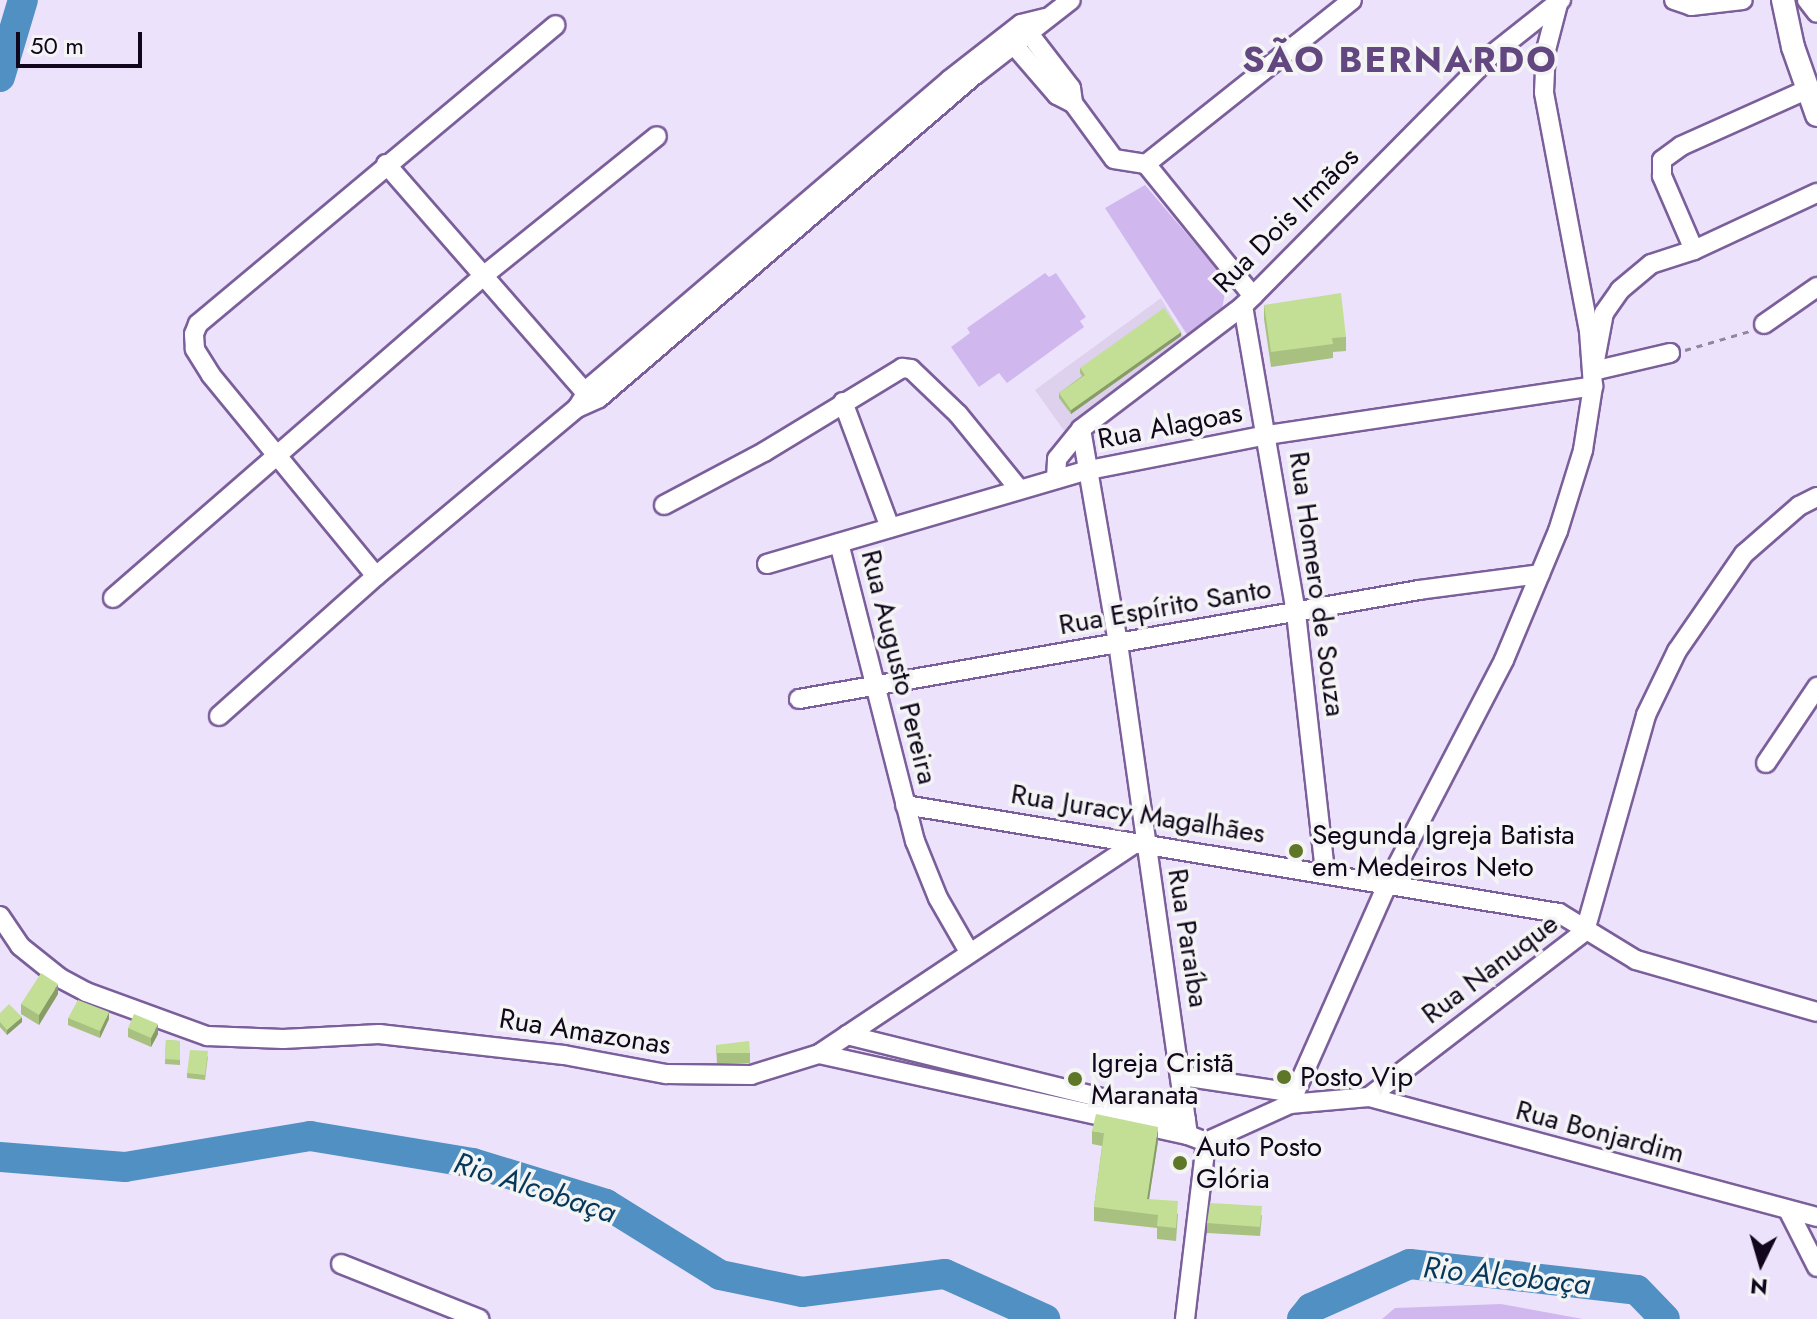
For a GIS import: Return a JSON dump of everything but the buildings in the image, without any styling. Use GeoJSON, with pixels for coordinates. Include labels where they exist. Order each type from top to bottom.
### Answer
{"type":"FeatureCollection","features":[{"type":"Feature","properties":{"kind":"main road"},"geometry":{"type":"LineString","coordinates":[[1783,0],[1806,90],[1817,115]]}},
{"type":"Feature","properties":{"kind":"street"},"geometry":{"type":"LineString","coordinates":[[219,716],[376,576],[886,142],[1017,35],[1051,16],[1071,0]]}},
{"type":"Feature","properties":{"kind":"street"},"geometry":{"type":"LineString","coordinates":[[1017,35],[1071,88],[1073,103],[1114,159],[1146,164],[1352,0]]}},
{"type":"Feature","properties":{"kind":"street"},"geometry":{"type":"LineString","coordinates":[[1674,0],[1712,6],[1743,0]]}},
{"type":"Feature","properties":{"kind":"street"},"geometry":{"type":"LineString","coordinates":[[1807,0],[1817,13]]}},
{"type":"Feature","properties":{"kind":"street"},"geometry":{"type":"LineString","coordinates":[[1560,2],[1546,50],[1544,92],[1585,301],[1593,378]]}},
{"type":"Feature","properties":{"kind":"street","name":"Rua Dois Irmãos"},"geometry":{"type":"LineString","coordinates":[[1056,479],[1057,459],[1081,429],[1248,301],[1500,46],[1560,2]]}},
{"type":"Feature","properties":{"kind":"street"},"geometry":{"type":"LineString","coordinates":[[376,576],[211,375],[195,349],[194,334],[198,324],[556,25]]}},
{"type":"Feature","properties":{"kind":"street"},"geometry":{"type":"LineString","coordinates":[[1694,250],[1662,176],[1662,160],[1681,146],[1806,90]]}},
{"type":"Feature","properties":{"kind":"street"},"geometry":{"type":"LineString","coordinates":[[113,598],[277,459],[483,276],[657,136]]}},
{"type":"Feature","properties":{"kind":"street"},"geometry":{"type":"LineString","coordinates":[[386,164],[585,400]]}},
{"type":"Feature","properties":{"kind":"street","name":"Rua Homero de Souza"},"geometry":{"type":"LineString","coordinates":[[1146,164],[1248,301],[1296,613],[1325,872]]}},
{"type":"Feature","properties":{"kind":"street"},"geometry":{"type":"LineString","coordinates":[[1206,1142],[1292,1098],[1388,883],[1504,660],[1575,483],[1604,313],[1620,290],[1651,264],[1694,250],[1817,193]]}},
{"type":"Feature","properties":{"kind":"street"},"geometry":{"type":"LineString","coordinates":[[1764,324],[1817,287]]}},
{"type":"Feature","properties":{"kind":"street","name":"Rua Alagoas"},"geometry":{"type":"LineString","coordinates":[[767,564],[1089,470],[1267,435],[1593,378],[1670,353]]}},
{"type":"Feature","properties":{"kind":"street"},"geometry":{"type":"LineString","coordinates":[[664,505],[764,452],[895,370],[911,369],[967,425],[1019,489]]}},
{"type":"Feature","properties":{"kind":"street"},"geometry":{"type":"LineString","coordinates":[[843,402],[890,528]]}},
{"type":"Feature","properties":{"kind":"street","name":"Rua Paraíba"},"geometry":{"type":"LineString","coordinates":[[1081,429],[1118,643],[1140,844],[1181,1076],[1187,1127]]}},
{"type":"Feature","properties":{"kind":"street","name":"Rua Nanuque"},"geometry":{"type":"LineString","coordinates":[[1369,1097],[1585,931],[1646,715],[1677,651],[1744,554],[1781,520],[1817,497]]}},
{"type":"Feature","properties":{"kind":"street","name":"Rua Augusto Pereira"},"geometry":{"type":"LineString","coordinates":[[839,543],[905,805],[938,898],[969,952]]}},
{"type":"Feature","properties":{"kind":"street","name":"Rua Espírito Santo"},"geometry":{"type":"LineString","coordinates":[[799,699],[1540,574]]}},
{"type":"Feature","properties":{"kind":"street"},"geometry":{"type":"LineString","coordinates":[[1766,763],[1817,687]]}},
{"type":"Feature","properties":{"kind":"street","name":"Rua Juracy Magalhães"},"geometry":{"type":"LineString","coordinates":[[905,805],[1559,913],[1636,960],[1679,976],[1817,1012]]}},
{"type":"Feature","properties":{"kind":"street","name":"Rua Amazonas"},"geometry":{"type":"LineString","coordinates":[[0,916],[20,946],[60,978],[86,992],[207,1036],[422,1037],[704,1077],[751,1075],[819,1054],[969,952],[1140,844]]}},
{"type":"Feature","properties":{"kind":"street"},"geometry":{"type":"LineString","coordinates":[[847,1035],[1187,1127],[1206,1142]]}},
{"type":"Feature","properties":{"kind":"street"},"geometry":{"type":"LineString","coordinates":[[819,1054],[1187,1127]]}},
{"type":"Feature","properties":{"kind":"street"},"geometry":{"type":"LineString","coordinates":[[1181,1076],[1292,1098],[1369,1097]]}},
{"type":"Feature","properties":{"kind":"street","name":"Rua Bonjardim"},"geometry":{"type":"LineString","coordinates":[[1369,1097],[1817,1217]]}},
{"type":"Feature","properties":{"kind":"street"},"geometry":{"type":"LineString","coordinates":[[1185,1319],[1206,1142]]}},
{"type":"Feature","properties":{"kind":"street"},"geometry":{"type":"LineString","coordinates":[[1788,1210],[1817,1267]]}},
{"type":"Feature","properties":{"kind":"street"},"geometry":{"type":"LineString","coordinates":[[341,1264],[479,1319]]}},
{"type":"Feature","properties":{"kind":"path"},"geometry":{"type":"LineString","coordinates":[[1670,353],[1730,341],[1764,324]]}},
{"type":"Feature","properties":{"kind":"shaded area"},"geometry":{"type":"Polygon","coordinates":[[[1145,185],[1227,281],[1222,309],[1188,336],[1105,208],[1145,185]]]}},
{"type":"Feature","properties":{"kind":"shaded area"},"geometry":{"type":"Polygon","coordinates":[[[1045,273],[1049,277],[1056,273],[1086,317],[1080,321],[1084,327],[1007,383],[999,373],[979,387],[951,347],[970,333],[967,328],[1045,273]]]}},
{"type":"Feature","properties":{"kind":"shaded area"},"geometry":{"type":"Polygon","coordinates":[[[1161,298],[1185,339],[1065,432],[1035,390],[1161,298]]]}},
{"type":"Feature","properties":{"kind":"shaded area"},"geometry":{"type":"Polygon","coordinates":[[[1501,1304],[1583,1319],[1382,1319],[1395,1308],[1501,1304]]]}},
{"type":"Feature","properties":{"kind":"waterway","name":"Rio Alcobaça"},"geometry":{"type":"LineString","coordinates":[[0,77],[23,0]]}},
{"type":"Feature","properties":{"kind":"waterway","name":"Rio Alcobaça"},"geometry":{"type":"LineString","coordinates":[[0,1157],[125,1167],[310,1136],[473,1163],[606,1204],[720,1275],[802,1292],[945,1274],[1045,1319]]}},
{"type":"Feature","properties":{"kind":"waterway","name":"Rio Alcobaça"},"geometry":{"type":"LineString","coordinates":[[1302,1319],[1311,1308],[1410,1264],[1637,1290],[1665,1319]]}},
{"type":"Feature","properties":{"kind":"place","name":"Segunda Igreja Batista em Medeiros Neto"},"geometry":{"type":"Point","coordinates":[1296,851]}},
{"type":"Feature","properties":{"kind":"place","name":"Posto Vip"},"geometry":{"type":"Point","coordinates":[1284,1077]}},
{"type":"Feature","properties":{"kind":"place","name":"Igreja Cristã Maranata"},"geometry":{"type":"Point","coordinates":[1075,1079]}},
{"type":"Feature","properties":{"kind":"place","name":"Auto Posto Glória"},"geometry":{"type":"Point","coordinates":[1180,1163]}},
{"type":"Feature","properties":{"kind":"district","name":"SÃO BERNARDO"},"geometry":{"type":"Point","coordinates":[1400,60]}}]}
